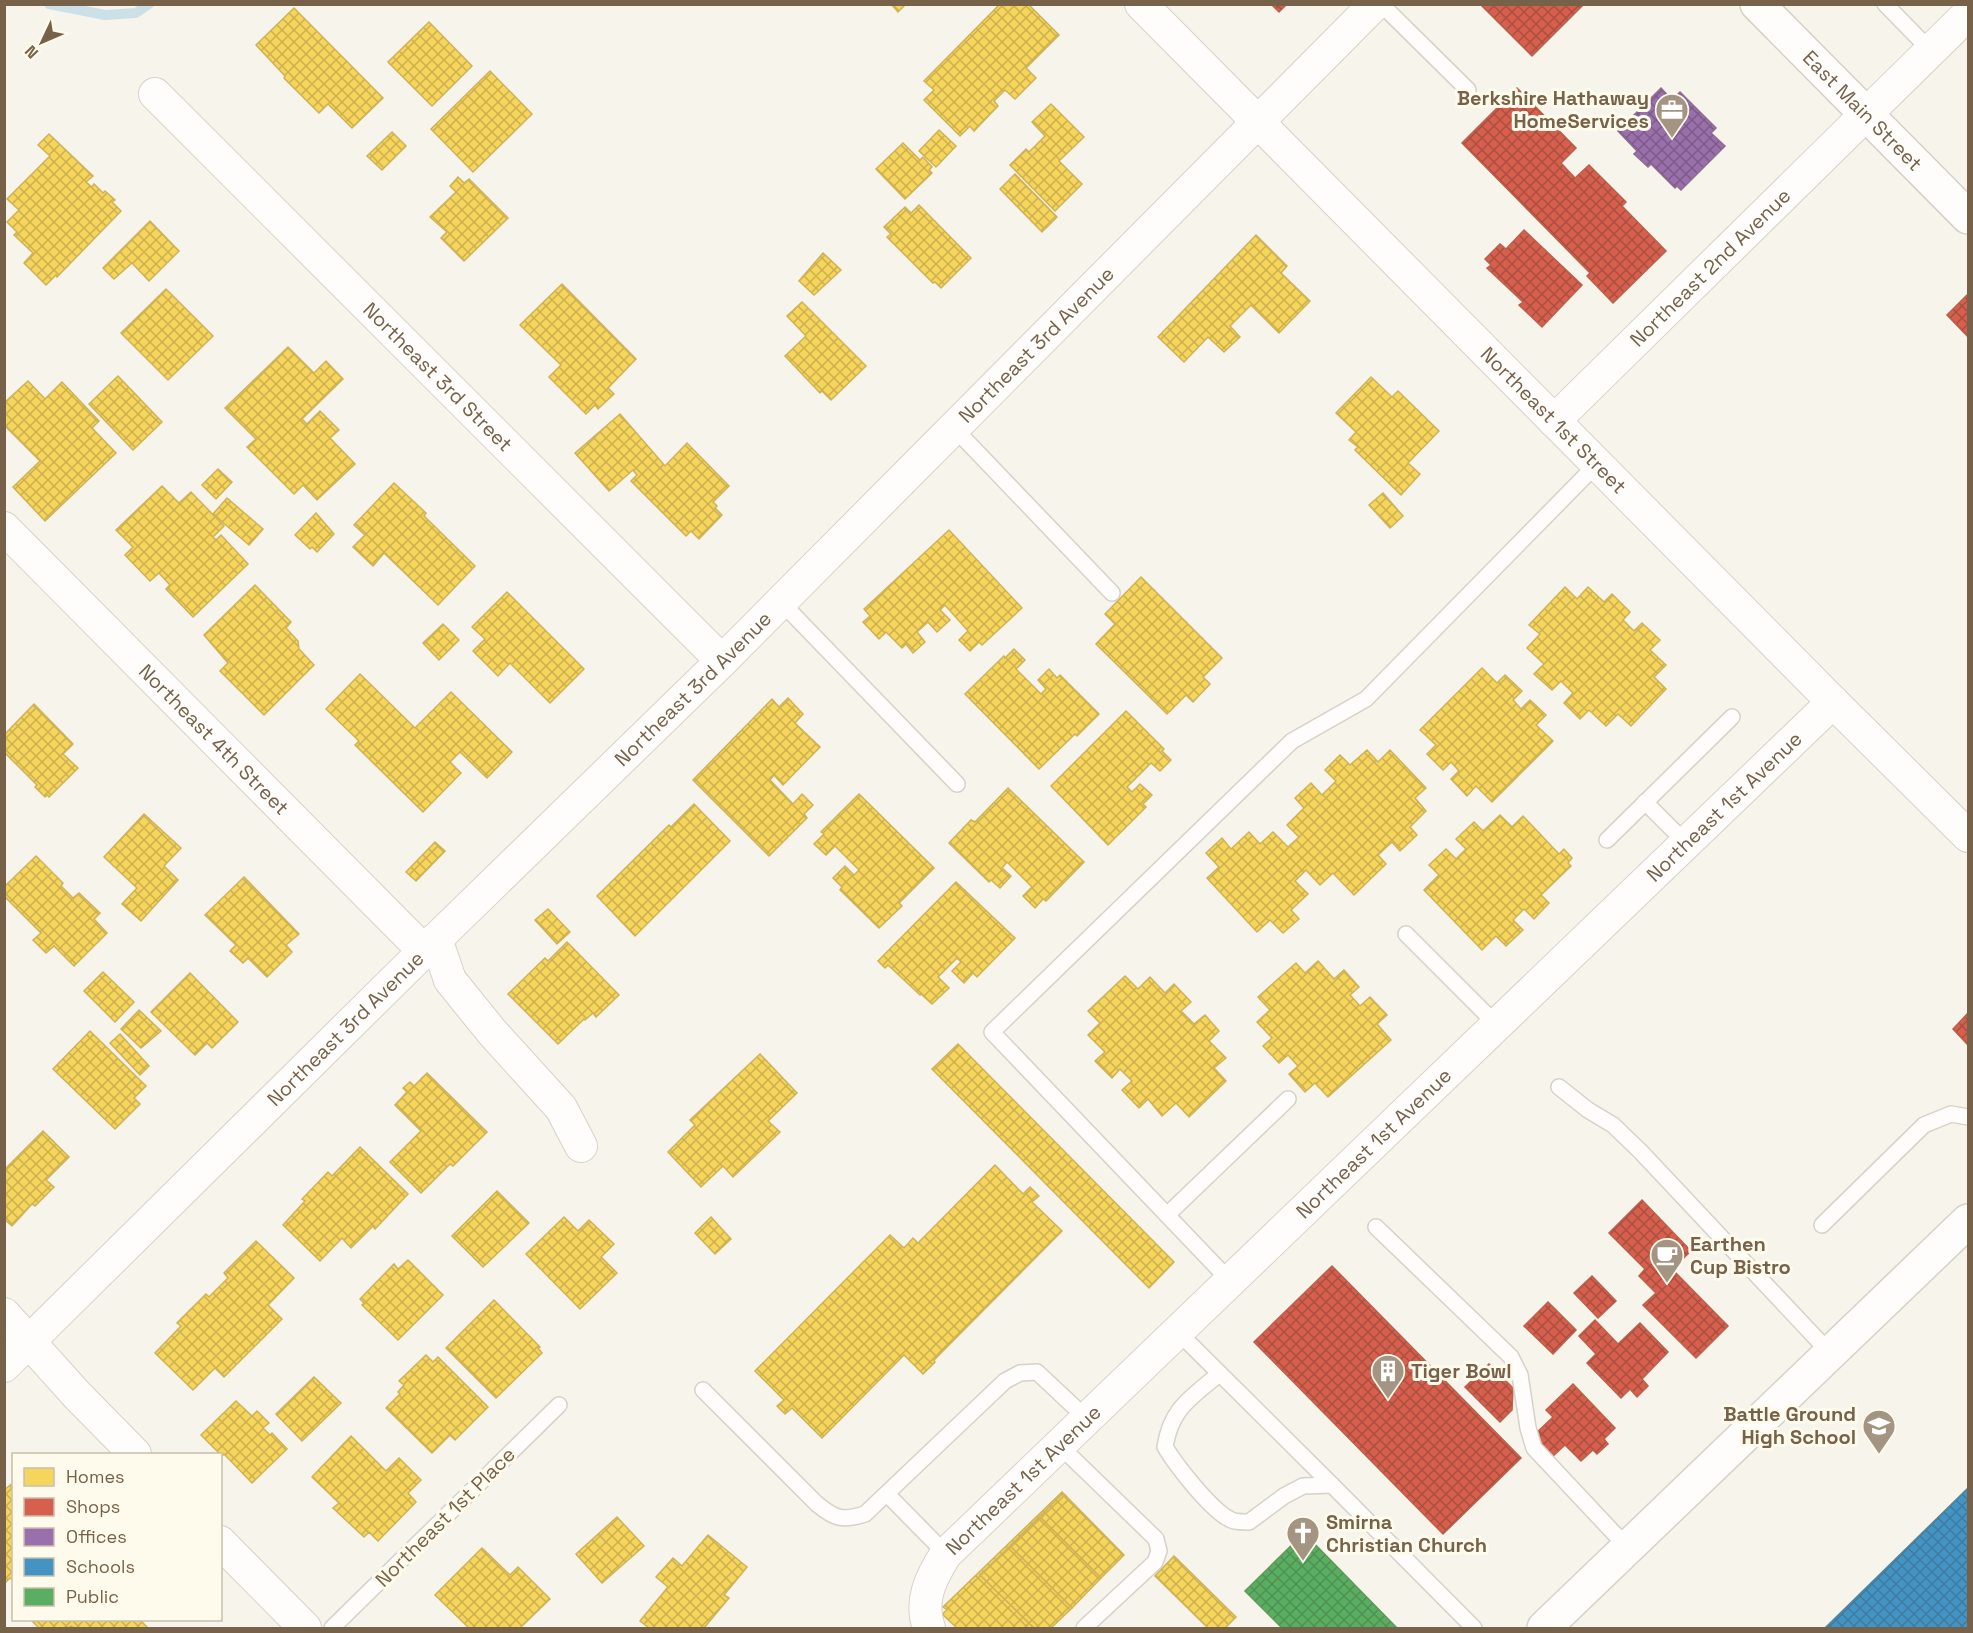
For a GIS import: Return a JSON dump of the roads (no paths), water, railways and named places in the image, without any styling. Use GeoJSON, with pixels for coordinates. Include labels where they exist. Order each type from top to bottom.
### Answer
{"type":"FeatureCollection","features":[{"type":"Feature","properties":{"kind":"street","name":"Northeast 1st Street"},"geometry":{"type":"LineString","coordinates":[[1141,4],[1968,836]]}},
{"type":"Feature","properties":{"kind":"street","name":"Northeast 3rd Avenue"},"geometry":{"type":"LineString","coordinates":[[4,1366],[430,945],[722,661],[1375,4]]}},
{"type":"Feature","properties":{"kind":"street","name":"East Main Street"},"geometry":{"type":"LineString","coordinates":[[1757,4],[1968,217]]}},
{"type":"Feature","properties":{"kind":"street","name":"Northeast 2nd Avenue"},"geometry":{"type":"LineString","coordinates":[[1554,421],[1932,52],[1968,14]]}},
{"type":"Feature","properties":{"kind":"street","name":"Northeast 3rd Street"},"geometry":{"type":"LineString","coordinates":[[155,94],[722,661]]}},
{"type":"Feature","properties":{"kind":"street","name":"Northeast 4th Street"},"geometry":{"type":"LineString","coordinates":[[4,528],[430,945]]}},
{"type":"Feature","properties":{"kind":"street","name":"Northeast 1st Avenue"},"geometry":{"type":"LineString","coordinates":[[929,1629],[925,1618],[926,1594],[934,1572],[946,1554],[1833,702]]}},
{"type":"Feature","properties":{"kind":"street"},"geometry":{"type":"LineString","coordinates":[[430,945],[440,954],[450,980],[492,1032],[561,1108],[581,1146]]}},
{"type":"Feature","properties":{"kind":"street"},"geometry":{"type":"LineString","coordinates":[[1554,1625],[1627,1547],[1968,1221]]}},
{"type":"Feature","properties":{"kind":"street"},"geometry":{"type":"LineString","coordinates":[[4,1314],[133,1453]]}},
{"type":"Feature","properties":{"kind":"street"},"geometry":{"type":"LineString","coordinates":[[222,1544],[305,1629]]}},
{"type":"Feature","properties":{"kind":"lane"},"geometry":{"type":"LineString","coordinates":[[1381,4],[1468,90]]}},
{"type":"Feature","properties":{"kind":"lane"},"geometry":{"type":"LineString","coordinates":[[1885,4],[1932,52]]}},
{"type":"Feature","properties":{"kind":"lane"},"geometry":{"type":"LineString","coordinates":[[954,428],[1112,593]]}},
{"type":"Feature","properties":{"kind":"lane"},"geometry":{"type":"LineString","coordinates":[[1230,1281],[992,1032],[1292,741],[1366,699],[1597,464]]}},
{"type":"Feature","properties":{"kind":"lane"},"geometry":{"type":"LineString","coordinates":[[781,602],[957,784]]}},
{"type":"Feature","properties":{"kind":"lane"},"geometry":{"type":"LineString","coordinates":[[1607,840],[1732,717]]}},
{"type":"Feature","properties":{"kind":"lane"},"geometry":{"type":"LineString","coordinates":[[1645,802],[1686,843]]}},
{"type":"Feature","properties":{"kind":"lane"},"geometry":{"type":"LineString","coordinates":[[1406,934],[1497,1025]]}},
{"type":"Feature","properties":{"kind":"lane"},"geometry":{"type":"LineString","coordinates":[[1559,1087],[1588,1110],[1613,1125],[1641,1152],[1830,1353]]}},
{"type":"Feature","properties":{"kind":"lane"},"geometry":{"type":"LineString","coordinates":[[1167,1215],[1288,1099]]}},
{"type":"Feature","properties":{"kind":"lane"},"geometry":{"type":"LineString","coordinates":[[1822,1225],[1924,1125],[1951,1114],[1968,1117]]}},
{"type":"Feature","properties":{"kind":"lane"},"geometry":{"type":"LineString","coordinates":[[1376,1227],[1511,1357],[1520,1375],[1527,1428],[1534,1448],[1627,1547]]}},
{"type":"Feature","properties":{"kind":"lane"},"geometry":{"type":"LineString","coordinates":[[1177,1331],[1474,1629]]}},
{"type":"Feature","properties":{"kind":"lane"},"geometry":{"type":"LineString","coordinates":[[703,1390],[817,1504],[831,1515],[849,1519],[866,1514],[1005,1381],[1020,1373],[1037,1372],[1086,1418]]}},
{"type":"Feature","properties":{"kind":"lane"},"geometry":{"type":"LineString","coordinates":[[1219,1374],[1181,1407],[1172,1419],[1166,1447],[1176,1465],[1217,1510],[1233,1521],[1249,1522],[1284,1496],[1303,1486],[1332,1485]]}},
{"type":"Feature","properties":{"kind":"lane","name":"Northeast 1st Place"},"geometry":{"type":"LineString","coordinates":[[332,1629],[559,1405]]}},
{"type":"Feature","properties":{"kind":"lane"},"geometry":{"type":"LineString","coordinates":[[1059,1445],[1156,1539],[1159,1551],[1155,1562],[1084,1629]]}},
{"type":"Feature","properties":{"kind":"lane"},"geometry":{"type":"LineString","coordinates":[[887,1494],[946,1554]]}},
{"type":"Feature","properties":{"kind":"waterway"},"geometry":{"type":"LineString","coordinates":[[49,4],[105,15],[136,13],[149,4]]}},
{"type":"Feature","properties":{"kind":"place","name":"Berkshire Hathaway HomeServices"},"geometry":{"type":"Point","coordinates":[1672,139]}},
{"type":"Feature","properties":{"kind":"place","name":"Earthen Cup Bistro"},"geometry":{"type":"Point","coordinates":[1667,1284]}},
{"type":"Feature","properties":{"kind":"place","name":"Tiger Bowl"},"geometry":{"type":"Point","coordinates":[1388,1400]}},
{"type":"Feature","properties":{"kind":"place","name":"Battle Ground High School"},"geometry":{"type":"Point","coordinates":[1879,1455]}},
{"type":"Feature","properties":{"kind":"place","name":"Smirna Christian Church"},"geometry":{"type":"Point","coordinates":[1303,1562]}}]}
